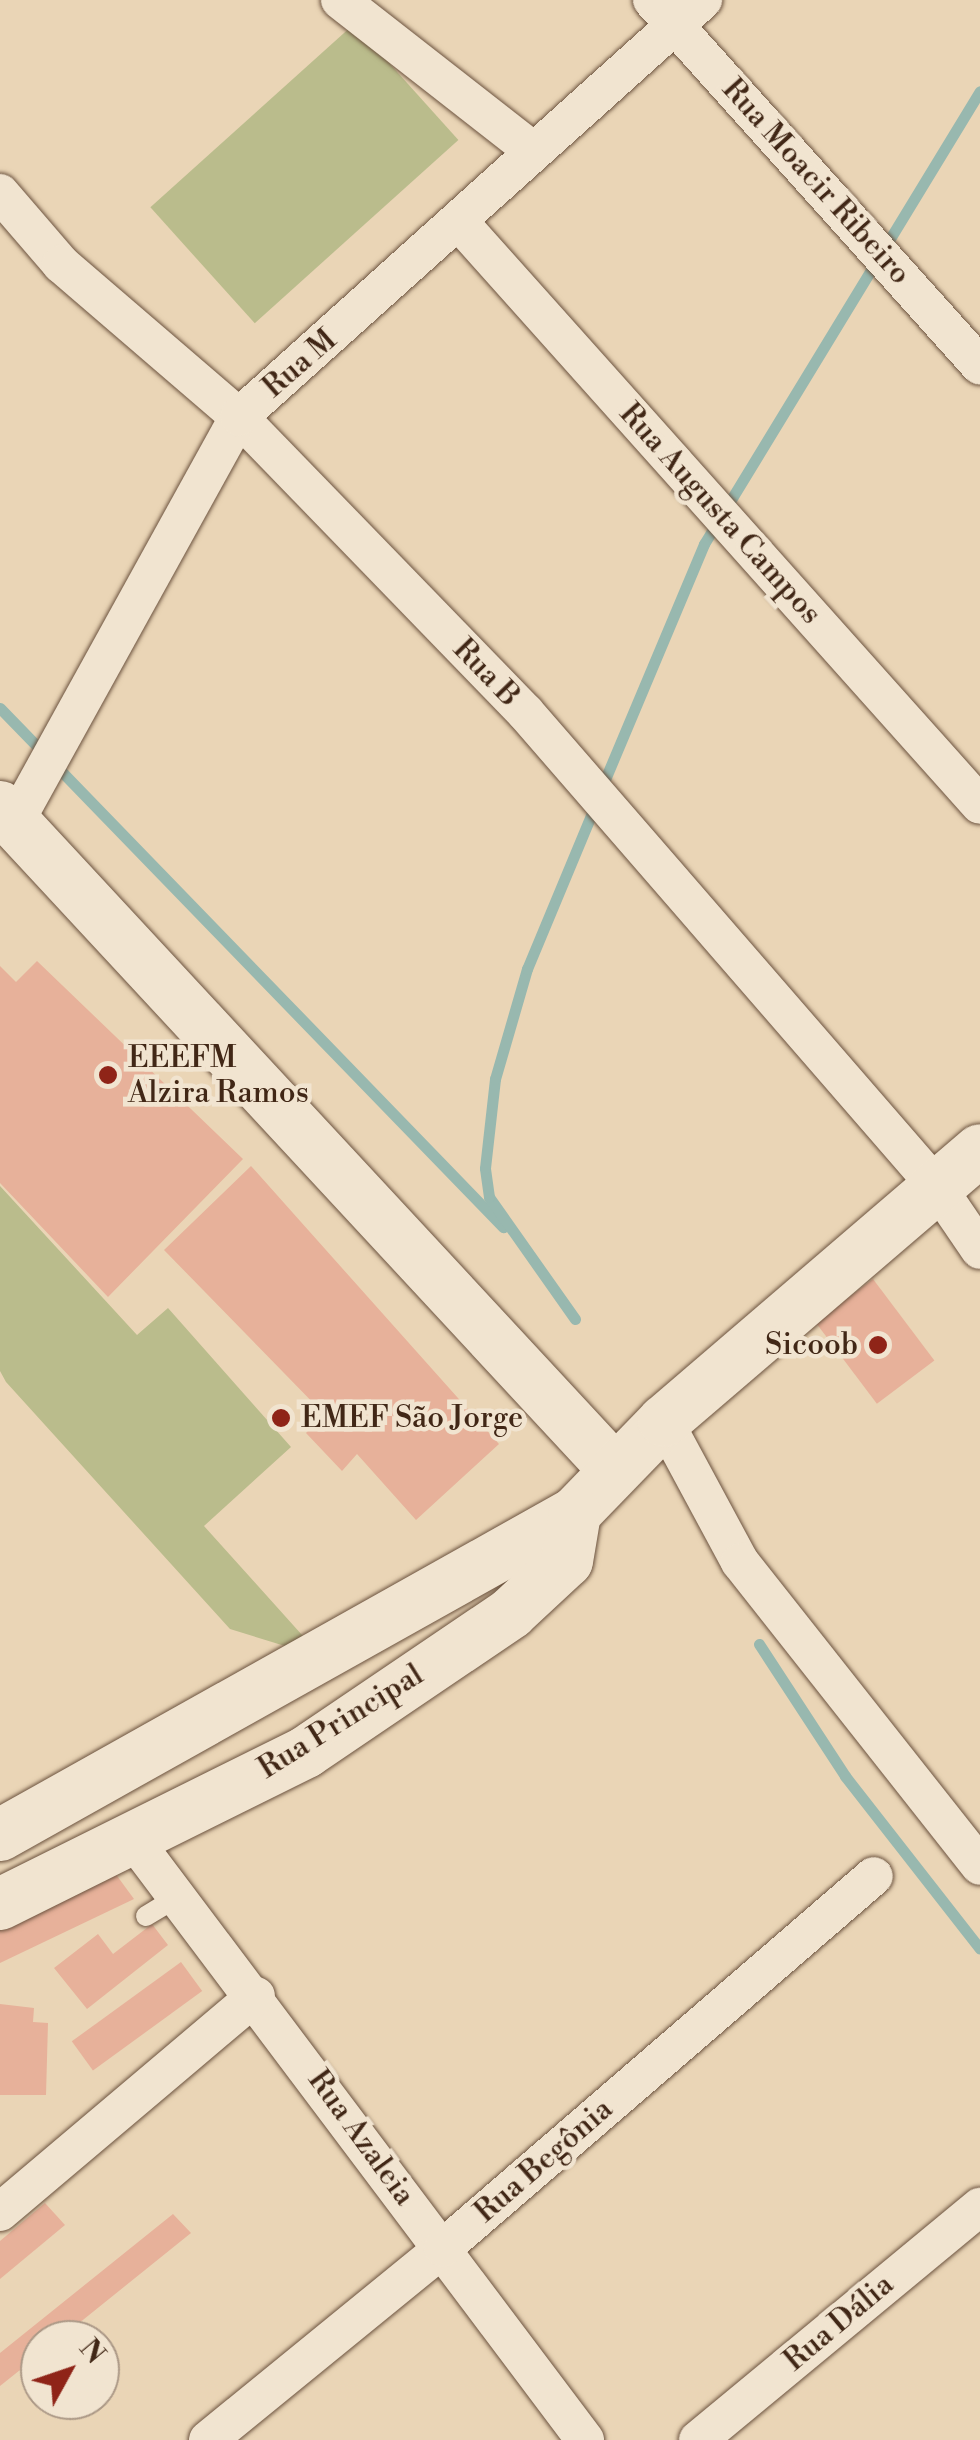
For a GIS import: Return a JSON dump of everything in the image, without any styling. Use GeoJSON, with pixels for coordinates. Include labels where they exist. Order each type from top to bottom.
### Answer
{"type":"FeatureCollection","features":[{"type":"Feature","properties":{"kind":"main road"},"geometry":{"type":"LineString","coordinates":[[7,814],[638,1446]]}},
{"type":"Feature","properties":{"kind":"main road","name":"Rua Principal"},"geometry":{"type":"LineString","coordinates":[[0,1835],[575,1513],[638,1446],[980,1150]]}},
{"type":"Feature","properties":{"kind":"main road","name":"Rua Principal"},"geometry":{"type":"LineString","coordinates":[[0,1904],[306,1752],[511,1613],[567,1561],[575,1513]]}},
{"type":"Feature","properties":{"kind":"street"},"geometry":{"type":"LineString","coordinates":[[340,0],[532,150]]}},
{"type":"Feature","properties":{"kind":"street","name":"Rua Moacir Ribeiro"},"geometry":{"type":"LineString","coordinates":[[652,0],[690,14],[980,365]]}},
{"type":"Feature","properties":{"kind":"street","name":"Rua M"},"geometry":{"type":"LineString","coordinates":[[7,814],[239,417],[460,223],[532,150],[690,14]]}},
{"type":"Feature","properties":{"kind":"street","name":"Rua B"},"geometry":{"type":"LineString","coordinates":[[0,192],[61,264],[239,417],[524,712],[937,1187],[980,1250]]}},
{"type":"Feature","properties":{"kind":"street","name":"Rua Augusta Campos"},"geometry":{"type":"LineString","coordinates":[[460,223],[980,805]]}},
{"type":"Feature","properties":{"kind":"street"},"geometry":{"type":"LineString","coordinates":[[638,1446],[740,1562],[980,1866]]}},
{"type":"Feature","properties":{"kind":"street","name":"Rua Azaleia"},"geometry":{"type":"LineString","coordinates":[[133,1839],[162,1906],[256,1996],[584,2440]]}},
{"type":"Feature","properties":{"kind":"street","name":"Rua Begônia"},"geometry":{"type":"LineString","coordinates":[[208,2440],[443,2248],[874,1876]]}},
{"type":"Feature","properties":{"kind":"street"},"geometry":{"type":"LineString","coordinates":[[0,2212],[47,2187],[256,1996]]}},
{"type":"Feature","properties":{"kind":"street","name":"Rua Dália"},"geometry":{"type":"LineString","coordinates":[[698,2440],[980,2206]]}},
{"type":"Feature","properties":{"kind":"green space"},"geometry":{"type":"Polygon","coordinates":[[[354,24],[458,140],[255,323],[150,207],[354,24]]]}},
{"type":"Feature","properties":{"kind":"green space"},"geometry":{"type":"Polygon","coordinates":[[[0,1186],[137,1335],[168,1308],[291,1447],[204,1526],[311,1645],[298,1650],[230,1629],[6,1382],[0,1371],[0,1186]]]}},
{"type":"Feature","properties":{"kind":"building"},"geometry":{"type":"Polygon","coordinates":[[[37,961],[243,1159],[108,1297],[0,1183],[0,966],[16,982],[37,961]]]}},
{"type":"Feature","properties":{"kind":"building"},"geometry":{"type":"Polygon","coordinates":[[[251,1166],[499,1444],[416,1520],[357,1454],[342,1471],[306,1433],[324,1414],[164,1250],[251,1166]]]}},
{"type":"Feature","properties":{"kind":"building","name":"Sicoob"},"geometry":{"type":"Polygon","coordinates":[[[873,1279],[934,1360],[877,1404],[815,1322],[873,1279]]]}},
{"type":"Feature","properties":{"kind":"building"},"geometry":{"type":"Polygon","coordinates":[[[112,1869],[134,1899],[0,1963],[0,1925],[112,1869]]]}},
{"type":"Feature","properties":{"kind":"building"},"geometry":{"type":"Polygon","coordinates":[[[152,1924],[168,1945],[87,2009],[54,1968],[98,1934],[113,1954],[152,1924]]]}},
{"type":"Feature","properties":{"kind":"building"},"geometry":{"type":"Polygon","coordinates":[[[181,1962],[202,1991],[93,2070],[72,2041],[181,1962]]]}},
{"type":"Feature","properties":{"kind":"building"},"geometry":{"type":"Polygon","coordinates":[[[0,2004],[34,2008],[33,2022],[48,2023],[46,2095],[0,2095],[0,2004]]]}},
{"type":"Feature","properties":{"kind":"building"},"geometry":{"type":"Polygon","coordinates":[[[45,2203],[65,2225],[0,2279],[0,2241],[45,2203]]]}},
{"type":"Feature","properties":{"kind":"building"},"geometry":{"type":"Polygon","coordinates":[[[173,2214],[191,2233],[83,2320],[41,2320],[173,2214]]]}},
{"type":"Feature","properties":{"kind":"building"},"geometry":{"type":"Polygon","coordinates":[[[20,2337],[20,2370],[0,2386],[0,2353],[20,2337]]]}},
{"type":"Feature","properties":{"kind":"waterway"},"geometry":{"type":"LineString","coordinates":[[601,789],[704,544],[980,91]]}},
{"type":"Feature","properties":{"kind":"waterway"},"geometry":{"type":"LineString","coordinates":[[0,708],[503,1227]]}},
{"type":"Feature","properties":{"kind":"waterway"},"geometry":{"type":"LineString","coordinates":[[575,1319],[489,1197],[485,1168],[495,1079],[527,969],[595,806]]}},
{"type":"Feature","properties":{"kind":"waterway"},"geometry":{"type":"LineString","coordinates":[[759,1644],[845,1776],[980,1949]]}},
{"type":"Feature","properties":{"kind":"place","name":"EEEFM Alzira Ramos"},"geometry":{"type":"Point","coordinates":[108,1075]}},
{"type":"Feature","properties":{"kind":"place","name":"Sicoob"},"geometry":{"type":"Point","coordinates":[878,1345]}},
{"type":"Feature","properties":{"kind":"place","name":"EMEF São Jorge"},"geometry":{"type":"Point","coordinates":[281,1418]}}]}
